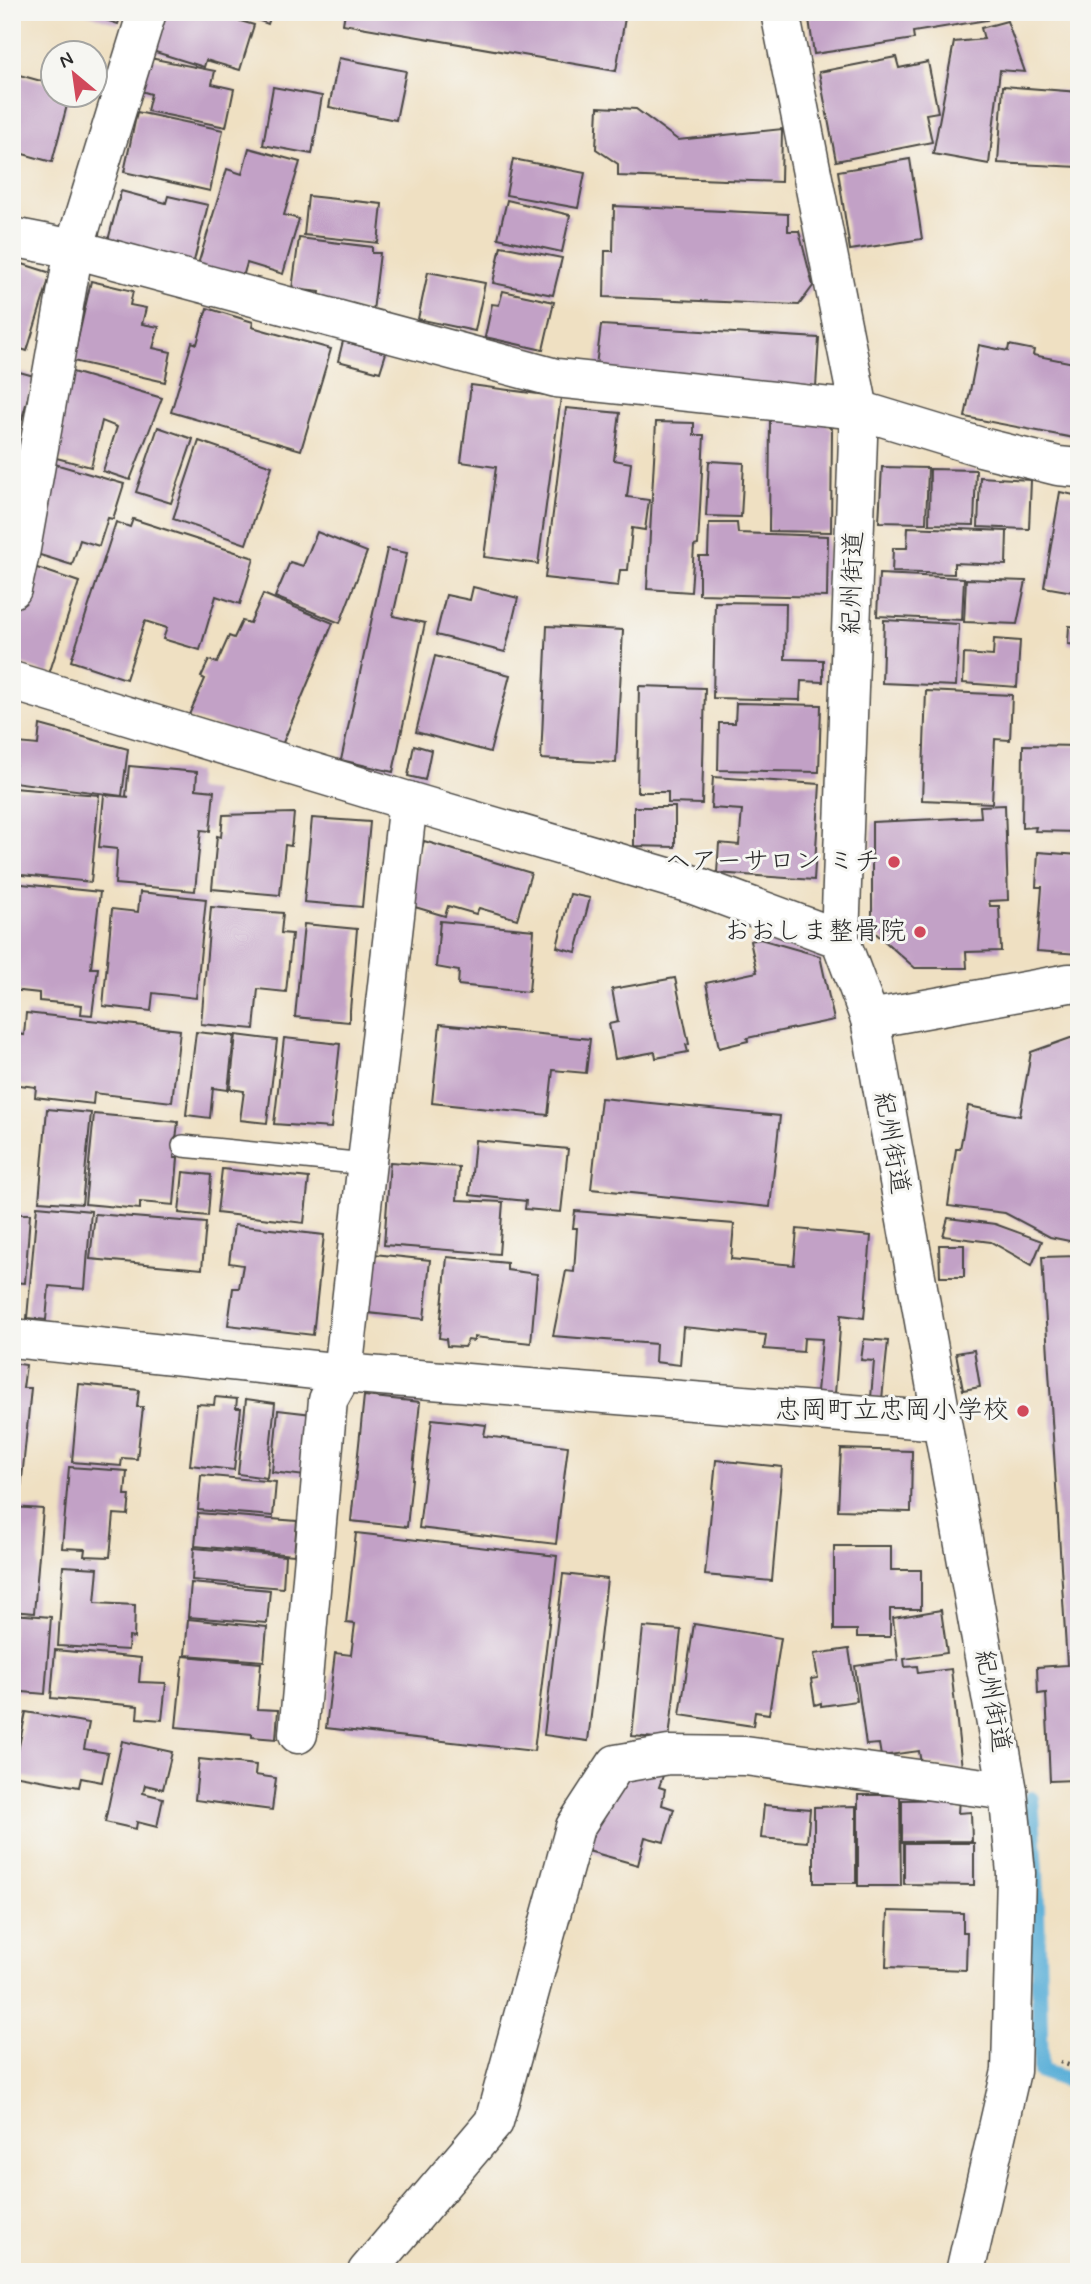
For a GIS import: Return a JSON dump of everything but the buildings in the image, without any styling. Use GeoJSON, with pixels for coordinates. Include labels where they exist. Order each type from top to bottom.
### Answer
{"type":"FeatureCollection","features":[{"type":"Feature","properties":{"kind":"street"},"geometry":{"type":"LineString","coordinates":[[12,589],[22,549],[74,249],[147,12]]}},
{"type":"Feature","properties":{"kind":"street","name":"紀州街道"},"geometry":{"type":"LineString","coordinates":[[780,12],[859,410],[840,939],[870,1019],[1008,1791],[1016,1873],[1011,2071],[965,2272]]}},
{"type":"Feature","properties":{"kind":"street"},"geometry":{"type":"LineString","coordinates":[[12,237],[74,249],[556,378],[859,410],[981,447],[1058,466],[1079,468]]}},
{"type":"Feature","properties":{"kind":"street"},"geometry":{"type":"LineString","coordinates":[[12,681],[691,884],[840,939]]}},
{"type":"Feature","properties":{"kind":"street"},"geometry":{"type":"LineString","coordinates":[[298,1734],[328,1400],[343,1373],[408,801]]}},
{"type":"Feature","properties":{"kind":"street"},"geometry":{"type":"LineString","coordinates":[[870,1019],[1079,983]]}},
{"type":"Feature","properties":{"kind":"street"},"geometry":{"type":"LineString","coordinates":[[12,1338],[343,1373],[941,1421]]}},
{"type":"Feature","properties":{"kind":"street"},"geometry":{"type":"LineString","coordinates":[[367,2272],[494,2122],[575,1827],[616,1764],[669,1755],[745,1756],[1008,1791]]}},
{"type":"Feature","properties":{"kind":"lane"},"geometry":{"type":"LineString","coordinates":[[183,1146],[366,1164]]}},
{"type":"Feature","properties":{"kind":"path"},"geometry":{"type":"LineString","coordinates":[[1052,2059],[1079,2069]]}},
{"type":"Feature","properties":{"kind":"waterway"},"geometry":{"type":"LineString","coordinates":[[1031,1799],[1036,1871],[1041,2071],[1079,2084]]}},
{"type":"Feature","properties":{"kind":"place","name":"ヘアーサロン ミチ"},"geometry":{"type":"Point","coordinates":[894,862]}},
{"type":"Feature","properties":{"kind":"place","name":"おおしま整骨院"},"geometry":{"type":"Point","coordinates":[920,932]}},
{"type":"Feature","properties":{"kind":"place","name":"忠岡町立忠岡小学校"},"geometry":{"type":"Point","coordinates":[1023,1411]}}]}
